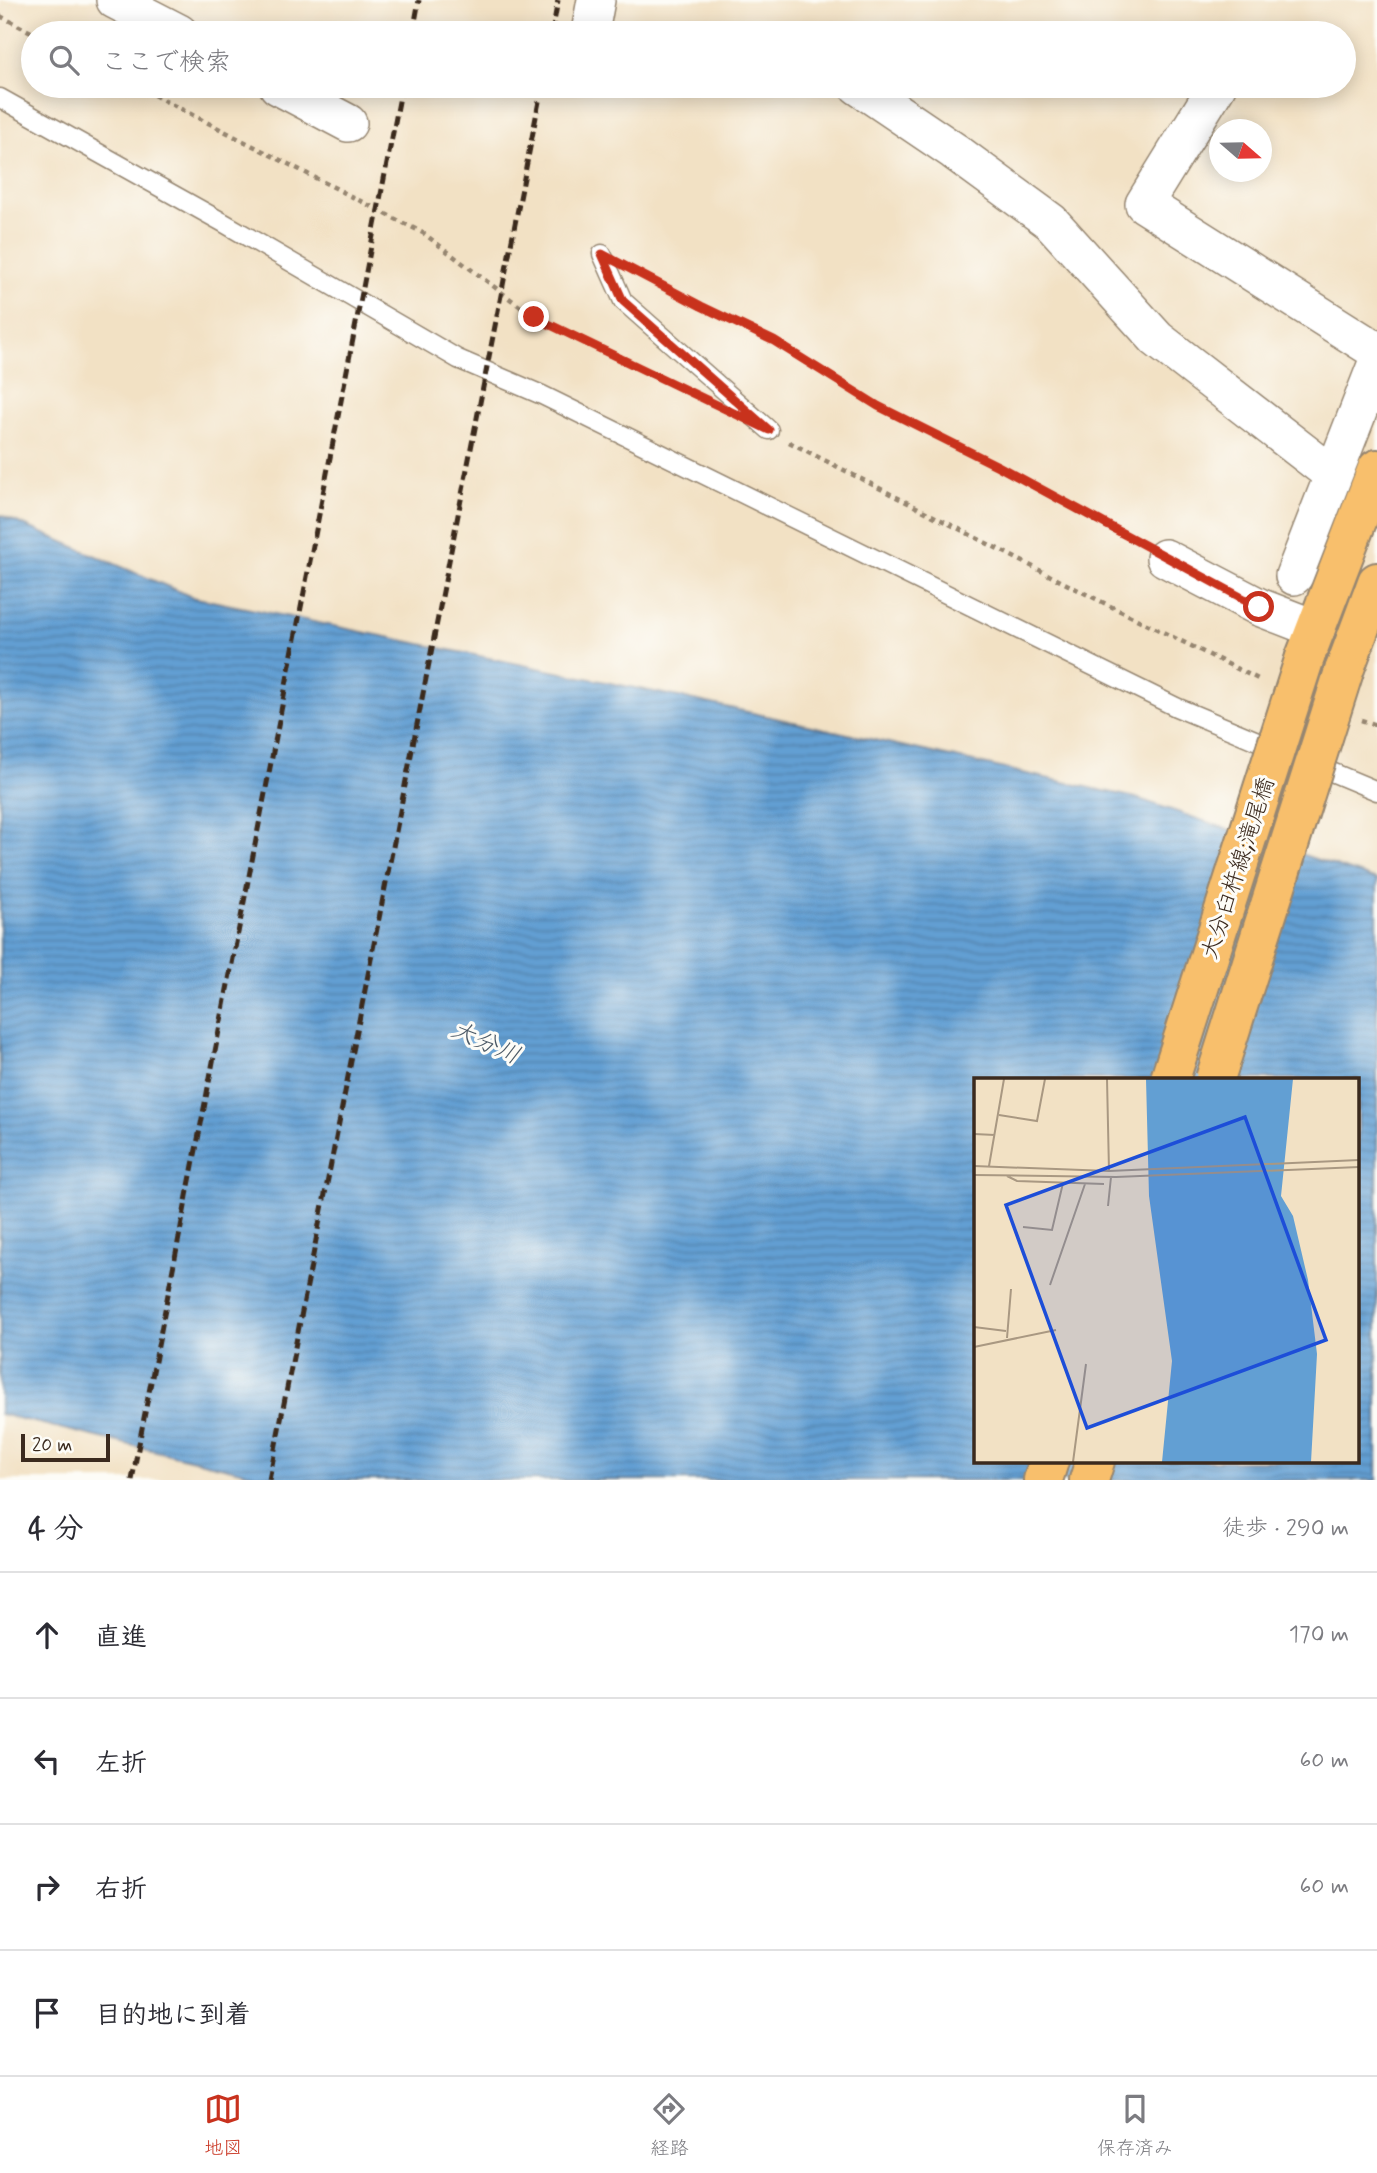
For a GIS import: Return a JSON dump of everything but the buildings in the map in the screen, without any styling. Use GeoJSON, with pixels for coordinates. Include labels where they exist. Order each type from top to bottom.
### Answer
{"type":"FeatureCollection","features":[{"type":"Feature","properties":{"kind":"main road","name":"大分臼杵線;滝尾橋"},"geometry":{"type":"LineString","coordinates":[[1170,1078],[1310,643],[1377,469]]}},
{"type":"Feature","properties":{"kind":"main road","name":"大分臼杵線;滝尾橋"},"geometry":{"type":"LineString","coordinates":[[1215,1078],[1344,671],[1367,636],[1377,582]]}},
{"type":"Feature","properties":{"kind":"main road"},"geometry":{"type":"LineString","coordinates":[[1043,1480],[1049,1462]]}},
{"type":"Feature","properties":{"kind":"main road"},"geometry":{"type":"LineString","coordinates":[[1089,1480],[1095,1462]]}},
{"type":"Feature","properties":{"kind":"street"},"geometry":{"type":"LineString","coordinates":[[115,0],[156,21]]}},
{"type":"Feature","properties":{"kind":"street"},"geometry":{"type":"LineString","coordinates":[[301,98],[348,123]]}},
{"type":"Feature","properties":{"kind":"street"},"geometry":{"type":"LineString","coordinates":[[876,98],[1051,222],[1157,339],[1333,475]]}},
{"type":"Feature","properties":{"kind":"street"},"geometry":{"type":"LineString","coordinates":[[1210,98],[1144,204],[1377,351]]}},
{"type":"Feature","properties":{"kind":"street"},"geometry":{"type":"LineString","coordinates":[[1294,576],[1377,363]]}},
{"type":"Feature","properties":{"kind":"street"},"geometry":{"type":"LineString","coordinates":[[1165,558],[1259,607],[1310,643]]}},
{"type":"Feature","properties":{"kind":"lane"},"geometry":{"type":"LineString","coordinates":[[0,98],[224,223],[458,359],[542,395],[1176,707],[1377,791]]}},
{"type":"Feature","properties":{"kind":"lane"},"geometry":{"type":"LineString","coordinates":[[602,254],[623,301],[769,430]]}},
{"type":"Feature","properties":{"kind":"path"},"geometry":{"type":"LineString","coordinates":[[0,16],[21,27]]}},
{"type":"Feature","properties":{"kind":"path"},"geometry":{"type":"LineString","coordinates":[[159,98],[423,233],[534,317],[695,395]]}},
{"type":"Feature","properties":{"kind":"path"},"geometry":{"type":"LineString","coordinates":[[602,254],[774,341],[878,406],[998,466],[1165,558]]}},
{"type":"Feature","properties":{"kind":"path"},"geometry":{"type":"LineString","coordinates":[[769,430],[1086,594],[1274,687]]}},
{"type":"Feature","properties":{"kind":"path"},"geometry":{"type":"LineString","coordinates":[[1351,717],[1377,725]]}},
{"type":"Feature","properties":{"kind":"water","name":"大分川"},"geometry":{"type":"Polygon","coordinates":[[[0,515],[192,597],[703,702],[1136,798],[1377,880],[1377,1480],[278,1480],[0,1414],[0,515]]]}},
{"type":"Feature","properties":{"kind":"railway"},"geometry":{"type":"LineString","coordinates":[[415,21],[419,0]]}},
{"type":"Feature","properties":{"kind":"railway"},"geometry":{"type":"LineString","coordinates":[[554,21],[558,0]]}},
{"type":"Feature","properties":{"kind":"railway"},"geometry":{"type":"LineString","coordinates":[[132,1480],[400,98]]}},
{"type":"Feature","properties":{"kind":"railway"},"geometry":{"type":"LineString","coordinates":[[269,1480],[540,98]]}},
{"type":"Feature","properties":{"kind":"route"},"geometry":{"type":"LineString","coordinates":[[534,317],[769,430],[623,301],[602,254],[774,341],[878,406],[998,466],[1259,607]]}}]}
